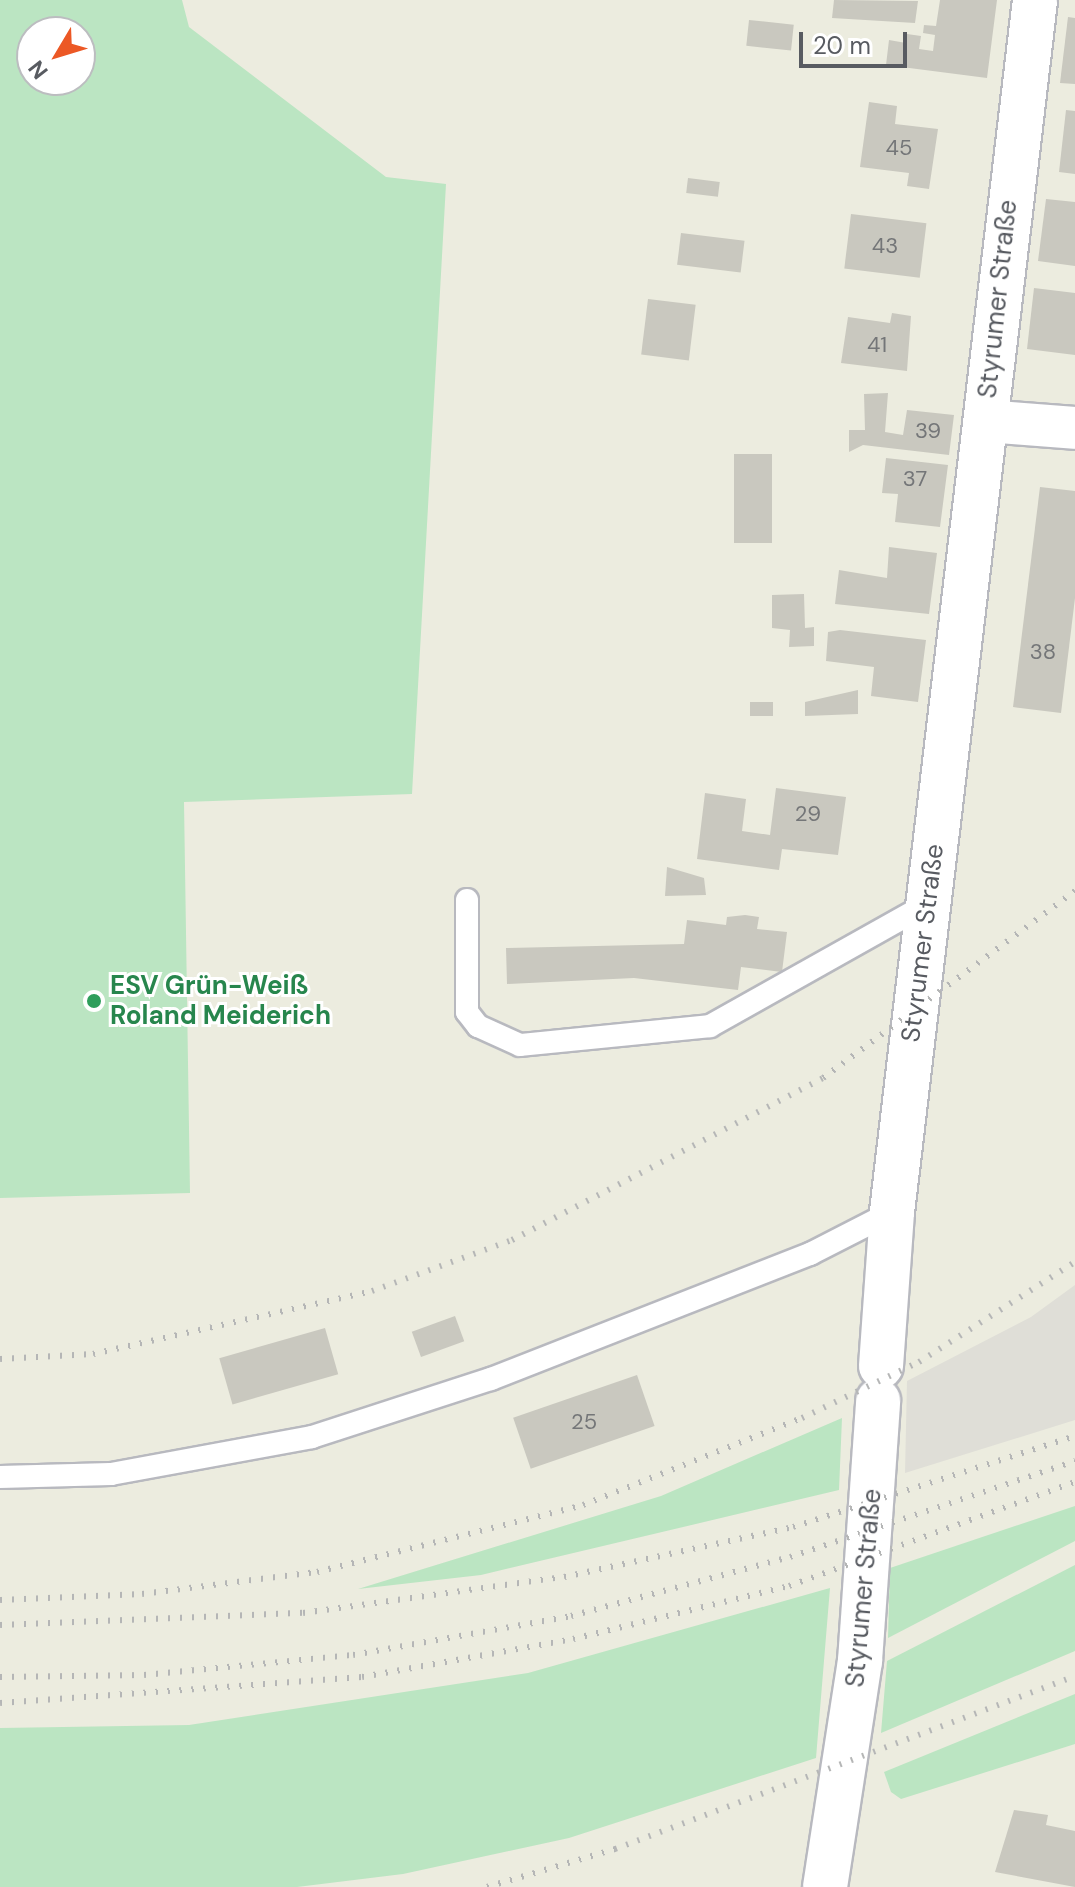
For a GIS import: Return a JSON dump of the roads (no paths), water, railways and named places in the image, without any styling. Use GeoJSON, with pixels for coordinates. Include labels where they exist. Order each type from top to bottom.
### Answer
{"type":"FeatureCollection","features":[{"type":"Feature","properties":{"kind":"street","name":"Styrumer Straße"},"geometry":{"type":"LineString","coordinates":[[825,1887],[860,1661],[892,1212],[1035,0]]}},
{"type":"Feature","properties":{"kind":"street"},"geometry":{"type":"LineString","coordinates":[[985,421],[1075,428]]}},
{"type":"Feature","properties":{"kind":"lane"},"geometry":{"type":"LineString","coordinates":[[467,900],[467,1012],[478,1026],[520,1045],[710,1026],[927,904]]}},
{"type":"Feature","properties":{"kind":"lane"},"geometry":{"type":"LineString","coordinates":[[0,1477],[111,1474],[312,1437],[506,1373],[810,1254],[892,1212]]}},
{"type":"Feature","properties":{"kind":"railway"},"geometry":{"type":"LineString","coordinates":[[0,1359],[93,1354],[372,1291],[512,1240],[823,1078],[1075,891]]}},
{"type":"Feature","properties":{"kind":"railway"},"geometry":{"type":"LineString","coordinates":[[0,1600],[142,1594],[317,1572],[583,1505],[802,1418],[919,1362],[1075,1262]]}},
{"type":"Feature","properties":{"kind":"railway"},"geometry":{"type":"LineString","coordinates":[[0,1625],[303,1613],[564,1577],[793,1527],[1075,1436]]}},
{"type":"Feature","properties":{"kind":"railway"},"geometry":{"type":"LineString","coordinates":[[0,1677],[144,1675],[353,1655],[571,1616],[790,1557],[1075,1461]]}},
{"type":"Feature","properties":{"kind":"railway"},"geometry":{"type":"LineString","coordinates":[[0,1703],[362,1677],[573,1639],[789,1586],[1075,1482]]}},
{"type":"Feature","properties":{"kind":"railway"},"geometry":{"type":"LineString","coordinates":[[487,1887],[615,1849],[1075,1676]]}},
{"type":"Feature","properties":{"kind":"place","name":"ESV Grün-Weiß Roland Meiderich"},"geometry":{"type":"Point","coordinates":[94,1001]}}]}
